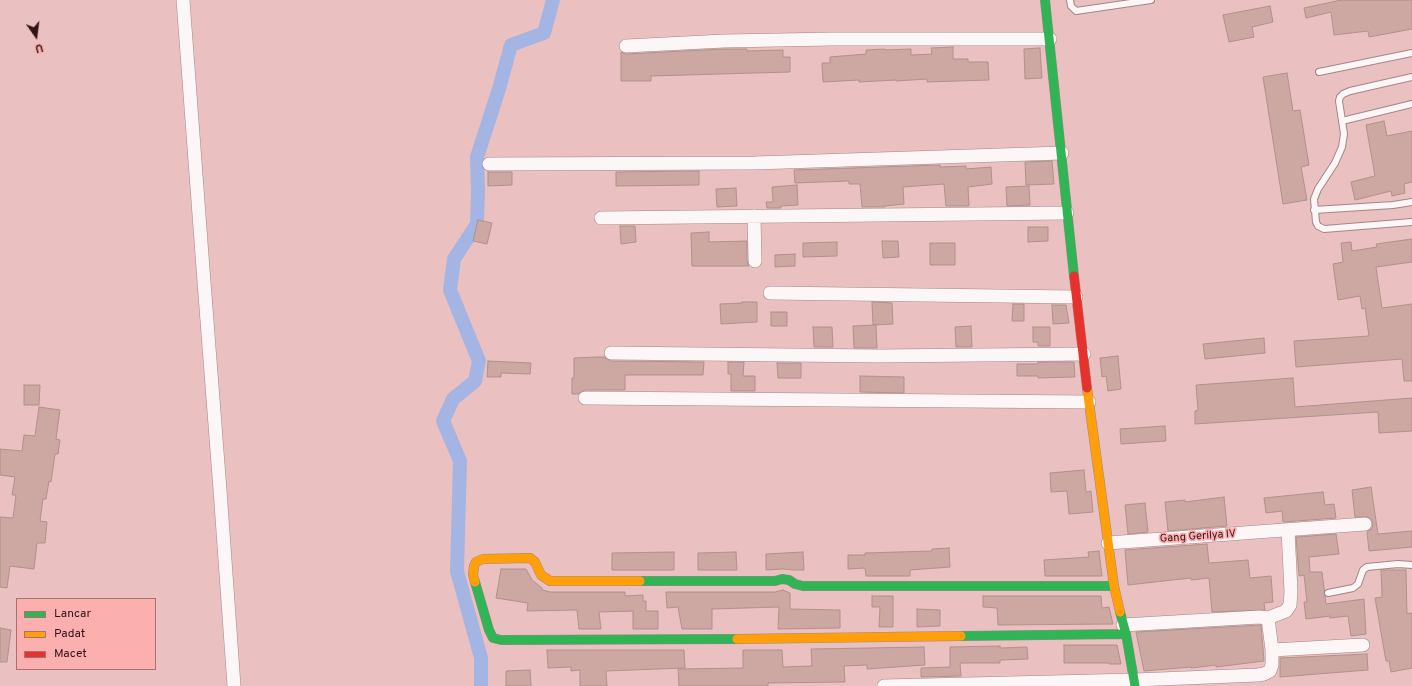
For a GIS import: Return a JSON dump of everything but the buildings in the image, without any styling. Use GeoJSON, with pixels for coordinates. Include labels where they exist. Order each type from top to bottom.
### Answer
{"type":"FeatureCollection","features":[{"type":"Feature","properties":{"kind":"street"},"geometry":{"type":"LineString","coordinates":[[183,0],[234,686]]}},
{"type":"Feature","properties":{"kind":"street"},"geometry":{"type":"LineString","coordinates":[[1045,0],[1076,297],[1089,402],[1114,586],[1125,630],[1135,683]]}},
{"type":"Feature","properties":{"kind":"street"},"geometry":{"type":"LineString","coordinates":[[626,46],[724,41],[833,38],[1050,39]]}},
{"type":"Feature","properties":{"kind":"street"},"geometry":{"type":"LineString","coordinates":[[489,164],[755,163],[1062,154]]}},
{"type":"Feature","properties":{"kind":"street"},"geometry":{"type":"LineString","coordinates":[[601,218],[1068,213]]}},
{"type":"Feature","properties":{"kind":"street"},"geometry":{"type":"LineString","coordinates":[[754,216],[755,261]]}},
{"type":"Feature","properties":{"kind":"street"},"geometry":{"type":"LineString","coordinates":[[770,293],[1076,297]]}},
{"type":"Feature","properties":{"kind":"street"},"geometry":{"type":"LineString","coordinates":[[611,353],[878,356],[1084,354]]}},
{"type":"Feature","properties":{"kind":"street"},"geometry":{"type":"LineString","coordinates":[[585,398],[1089,402]]}},
{"type":"Feature","properties":{"kind":"street","name":"Gang Gerilya IV"},"geometry":{"type":"LineString","coordinates":[[1108,543],[1366,524]]}},
{"type":"Feature","properties":{"kind":"street"},"geometry":{"type":"LineString","coordinates":[[1114,586],[803,586],[795,584],[789,580],[782,579],[550,580],[541,575],[535,562],[530,558],[482,559],[476,562],[473,575],[489,630],[493,638],[501,640],[784,640],[1125,630],[1259,617],[1268,618],[1286,611],[1290,605],[1291,592],[1288,530]]}},
{"type":"Feature","properties":{"kind":"street"},"geometry":{"type":"LineString","coordinates":[[884,686],[1135,683],[1264,674],[1270,671],[1272,665],[1272,650],[1268,618]]}},
{"type":"Feature","properties":{"kind":"street"},"geometry":{"type":"LineString","coordinates":[[1272,650],[1363,645]]}},
{"type":"Feature","properties":{"kind":"lane"},"geometry":{"type":"LineString","coordinates":[[1070,0],[1071,6],[1076,12],[1151,0]]}},
{"type":"Feature","properties":{"kind":"lane"},"geometry":{"type":"LineString","coordinates":[[1319,72],[1412,53]]}},
{"type":"Feature","properties":{"kind":"lane"},"geometry":{"type":"LineString","coordinates":[[1412,78],[1343,94],[1340,97],[1339,101],[1344,134],[1342,147],[1335,163],[1318,189],[1314,199],[1316,222],[1318,226],[1324,229],[1412,222]]}},
{"type":"Feature","properties":{"kind":"lane"},"geometry":{"type":"LineString","coordinates":[[1342,120],[1412,104]]}},
{"type":"Feature","properties":{"kind":"lane"},"geometry":{"type":"LineString","coordinates":[[1314,210],[1393,205],[1412,202]]}},
{"type":"Feature","properties":{"kind":"lane"},"geometry":{"type":"LineString","coordinates":[[1328,593],[1353,588],[1358,584],[1363,570],[1367,567],[1398,564],[1412,565]]}},
{"type":"Feature","properties":{"kind":"waterway"},"geometry":{"type":"LineString","coordinates":[[481,686],[481,658],[457,571],[460,461],[443,421],[453,399],[475,381],[479,361],[450,290],[454,259],[477,224],[477,157],[499,89],[511,45],[544,33],[553,0]]}},
{"type":"Feature","properties":{"kind":"traffic: fast"},"geometry":{"type":"LineString","coordinates":[[1045,0],[1074,276]]}},
{"type":"Feature","properties":{"kind":"traffic: fast"},"geometry":{"type":"LineString","coordinates":[[640,581],[775,581],[782,579],[789,580],[795,584],[803,586],[1114,586]]}},
{"type":"Feature","properties":{"kind":"traffic: fast"},"geometry":{"type":"LineString","coordinates":[[475,582],[489,630],[493,638],[501,640],[737,639]]}},
{"type":"Feature","properties":{"kind":"traffic: fast"},"geometry":{"type":"LineString","coordinates":[[1120,612],[1126,634],[1135,686]]}},
{"type":"Feature","properties":{"kind":"traffic: fast"},"geometry":{"type":"LineString","coordinates":[[961,636],[1126,634]]}},
{"type":"Feature","properties":{"kind":"traffic: slow"},"geometry":{"type":"LineString","coordinates":[[1087,388],[1114,586],[1120,612]]}},
{"type":"Feature","properties":{"kind":"traffic: slow"},"geometry":{"type":"LineString","coordinates":[[475,582],[473,575],[476,562],[483,559],[530,558],[535,562],[541,575],[550,581],[640,581]]}},
{"type":"Feature","properties":{"kind":"traffic: slow"},"geometry":{"type":"LineString","coordinates":[[737,639],[961,636]]}},
{"type":"Feature","properties":{"kind":"traffic: jam"},"geometry":{"type":"LineString","coordinates":[[1074,276],[1087,388]]}}]}
